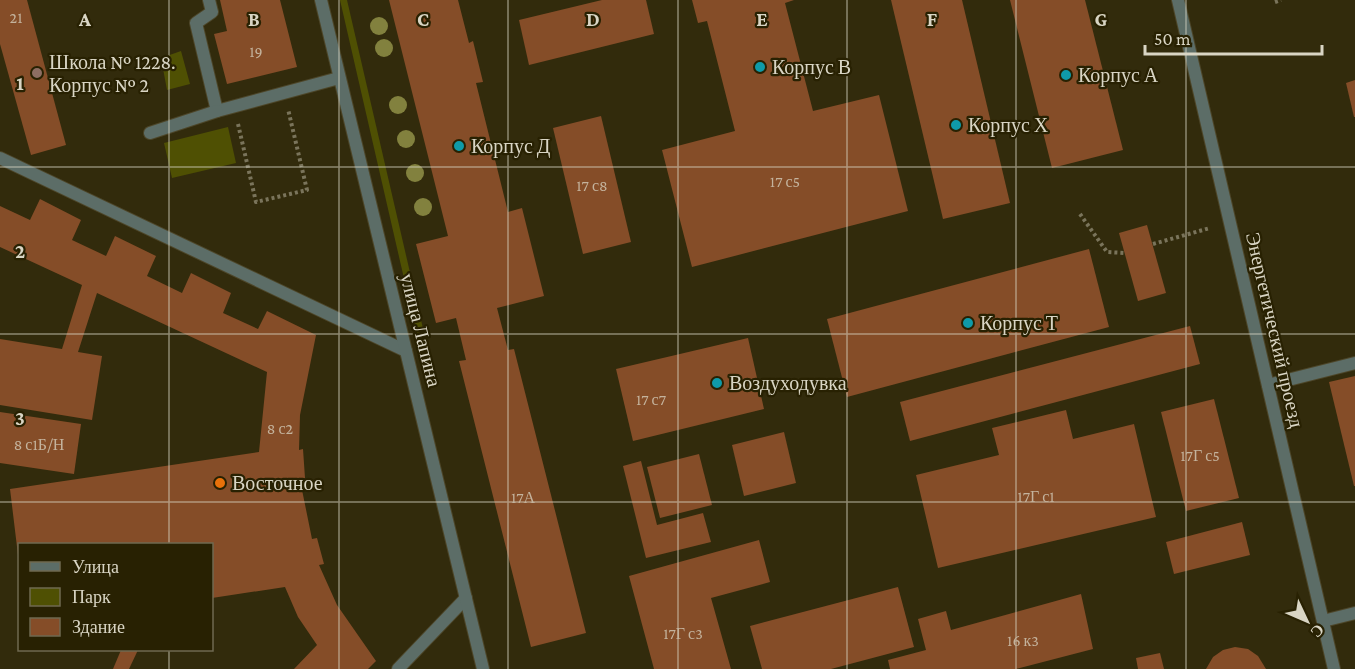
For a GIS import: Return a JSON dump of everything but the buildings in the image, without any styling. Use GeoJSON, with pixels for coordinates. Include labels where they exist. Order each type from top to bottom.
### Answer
{"type":"FeatureCollection","features":[{"type":"Feature","properties":{"kind":"street"},"geometry":{"type":"LineString","coordinates":[[209,0],[212,12],[196,23],[217,111]]}},
{"type":"Feature","properties":{"kind":"street","name":"улица Лапина"},"geometry":{"type":"LineString","coordinates":[[321,0],[483,669]]}},
{"type":"Feature","properties":{"kind":"street","name":"Энергетический проезд"},"geometry":{"type":"LineString","coordinates":[[1178,0],[1334,669]]}},
{"type":"Feature","properties":{"kind":"street"},"geometry":{"type":"LineString","coordinates":[[150,133],[217,111],[339,78]]}},
{"type":"Feature","properties":{"kind":"street"},"geometry":{"type":"LineString","coordinates":[[0,158],[406,351]]}},
{"type":"Feature","properties":{"kind":"street"},"geometry":{"type":"LineString","coordinates":[[1268,385],[1355,363]]}},
{"type":"Feature","properties":{"kind":"street"},"geometry":{"type":"LineString","coordinates":[[398,669],[466,598]]}},
{"type":"Feature","properties":{"kind":"street"},"geometry":{"type":"LineString","coordinates":[[1323,621],[1355,612]]}},
{"type":"Feature","properties":{"kind":"path"},"geometry":{"type":"LineString","coordinates":[[1275,2],[1281,0]]}},
{"type":"Feature","properties":{"kind":"path"},"geometry":{"type":"LineString","coordinates":[[237,119],[256,202],[307,190],[288,107],[266,112],[262,98]]}},
{"type":"Feature","properties":{"kind":"path"},"geometry":{"type":"LineString","coordinates":[[1080,214],[1107,252],[1124,253]]}},
{"type":"Feature","properties":{"kind":"path"},"geometry":{"type":"LineString","coordinates":[[1153,244],[1210,228]]}},
{"type":"Feature","properties":{"kind":"green space"},"geometry":{"type":"Polygon","coordinates":[[[340,0],[347,0],[424,333],[417,335],[340,0]]]}},
{"type":"Feature","properties":{"kind":"green space"},"geometry":{"type":"Polygon","coordinates":[[[181,51],[190,84],[167,90],[161,58],[181,51]]]}},
{"type":"Feature","properties":{"kind":"green space"},"geometry":{"type":"Polygon","coordinates":[[[228,127],[236,163],[172,178],[164,143],[228,127]]]}},
{"type":"Feature","properties":{"kind":"place","name":"Корпус В"},"geometry":{"type":"Point","coordinates":[760,67]}},
{"type":"Feature","properties":{"kind":"place","name":"Школа № 1228. Корпус № 2"},"geometry":{"type":"Point","coordinates":[37,73]}},
{"type":"Feature","properties":{"kind":"place","name":"Корпус А"},"geometry":{"type":"Point","coordinates":[1066,75]}},
{"type":"Feature","properties":{"kind":"place","name":"Корпус Х"},"geometry":{"type":"Point","coordinates":[956,125]}},
{"type":"Feature","properties":{"kind":"place","name":"Корпус Д"},"geometry":{"type":"Point","coordinates":[459,146]}},
{"type":"Feature","properties":{"kind":"place","name":"Корпус Т"},"geometry":{"type":"Point","coordinates":[968,323]}},
{"type":"Feature","properties":{"kind":"place","name":"Воздуходувка"},"geometry":{"type":"Point","coordinates":[717,383]}},
{"type":"Feature","properties":{"kind":"place","name":"Восточное"},"geometry":{"type":"Point","coordinates":[220,483]}}]}
